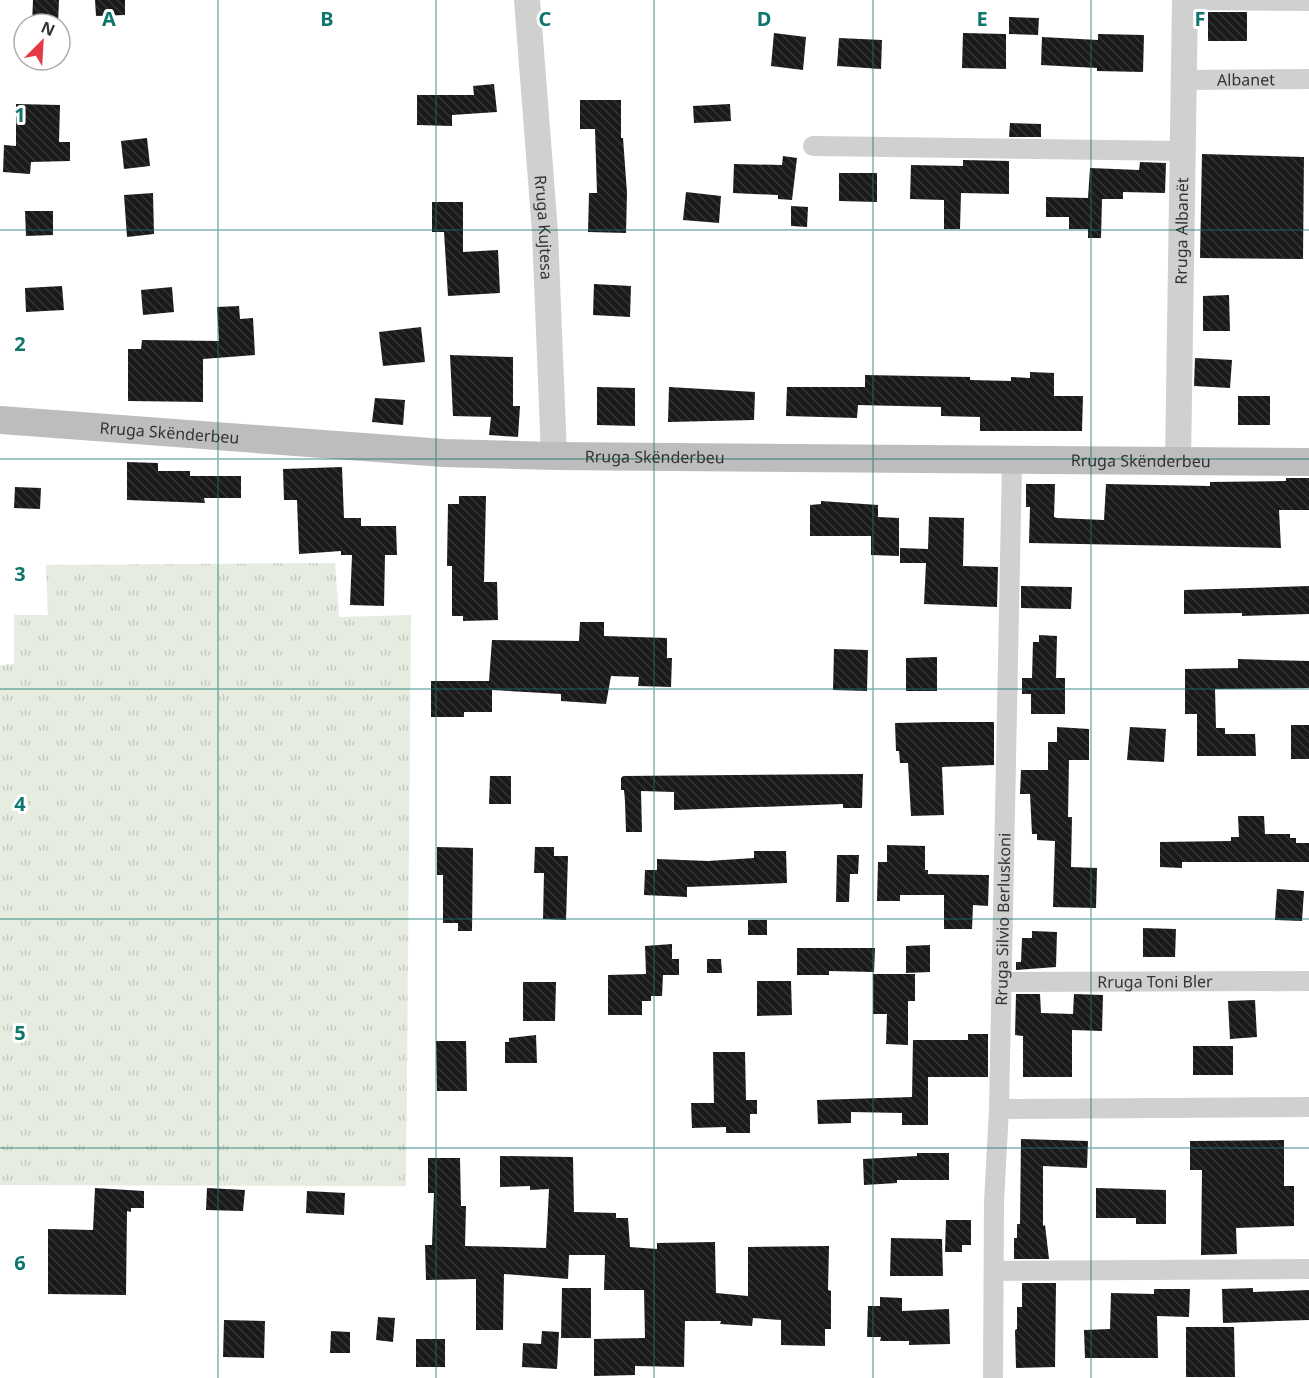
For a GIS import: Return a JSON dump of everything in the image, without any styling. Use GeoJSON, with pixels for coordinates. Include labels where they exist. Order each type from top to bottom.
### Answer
{"type":"FeatureCollection","features":[{"type":"Feature","properties":{"kind":"main road","name":"Rruga Skënderbeu"},"geometry":{"type":"LineString","coordinates":[[0,420],[432,452],[554,456],[1309,462]]}},
{"type":"Feature","properties":{"kind":"street","name":"Rruga Kujtesa"},"geometry":{"type":"LineString","coordinates":[[527,0],[545,232],[554,456]]}},
{"type":"Feature","properties":{"kind":"street"},"geometry":{"type":"LineString","coordinates":[[1185,0],[1309,1]]}},
{"type":"Feature","properties":{"kind":"street","name":"Rruga Albanët"},"geometry":{"type":"LineString","coordinates":[[1178,462],[1185,0]]}},
{"type":"Feature","properties":{"kind":"street","name":"Albanet"},"geometry":{"type":"LineString","coordinates":[[1183,80],[1309,79]]}},
{"type":"Feature","properties":{"kind":"street"},"geometry":{"type":"LineString","coordinates":[[813,146],[1182,151]]}},
{"type":"Feature","properties":{"kind":"street","name":"Rruga Silvio Berluskoni"},"geometry":{"type":"LineString","coordinates":[[993,1378],[994,1202],[999,1109],[1012,461]]}},
{"type":"Feature","properties":{"kind":"street","name":"Rruga Toni Bler"},"geometry":{"type":"LineString","coordinates":[[1001,982],[1309,981]]}},
{"type":"Feature","properties":{"kind":"street"},"geometry":{"type":"LineString","coordinates":[[999,1109],[1309,1107]]}},
{"type":"Feature","properties":{"kind":"street"},"geometry":{"type":"LineString","coordinates":[[994,1271],[1309,1269]]}},
{"type":"Feature","properties":{"kind":"green space"},"geometry":{"type":"Polygon","coordinates":[[[335,563],[339,617],[411,615],[406,1186],[0,1185],[0,665],[14,664],[14,615],[48,615],[46,565],[335,563]]]}},
{"type":"Feature","properties":{"kind":"building"},"geometry":{"type":"Polygon","coordinates":[[[33,0],[59,0],[58,12],[32,12],[33,0]]]}},
{"type":"Feature","properties":{"kind":"building"},"geometry":{"type":"Polygon","coordinates":[[[95,0],[125,0],[125,15],[96,16],[95,0]]]}},
{"type":"Feature","properties":{"kind":"building"},"geometry":{"type":"Polygon","coordinates":[[[1208,12],[1247,12],[1247,41],[1208,41],[1208,12]]]}},
{"type":"Feature","properties":{"kind":"building"},"geometry":{"type":"Polygon","coordinates":[[[1009,17],[1039,18],[1038,35],[1009,34],[1009,17]]]}},
{"type":"Feature","properties":{"kind":"building"},"geometry":{"type":"Polygon","coordinates":[[[774,33],[806,37],[803,70],[771,66],[774,33]]]}},
{"type":"Feature","properties":{"kind":"building"},"geometry":{"type":"Polygon","coordinates":[[[963,33],[1006,34],[1006,69],[962,68],[963,33]]]}},
{"type":"Feature","properties":{"kind":"building"},"geometry":{"type":"Polygon","coordinates":[[[1098,34],[1144,35],[1143,72],[1097,71],[1097,68],[1041,65],[1042,37],[1098,40],[1098,34]]]}},
{"type":"Feature","properties":{"kind":"building"},"geometry":{"type":"Polygon","coordinates":[[[839,38],[882,40],[881,69],[837,66],[839,38]]]}},
{"type":"Feature","properties":{"kind":"building"},"geometry":{"type":"Polygon","coordinates":[[[494,84],[497,112],[452,115],[452,126],[417,125],[417,95],[474,95],[473,86],[494,84]]]}},
{"type":"Feature","properties":{"kind":"building"},"geometry":{"type":"Polygon","coordinates":[[[580,100],[621,100],[621,138],[623,138],[627,193],[626,233],[588,232],[589,193],[597,193],[595,129],[580,129],[580,100]]]}},
{"type":"Feature","properties":{"kind":"building"},"geometry":{"type":"Polygon","coordinates":[[[16,104],[60,105],[59,142],[70,142],[70,161],[31,162],[30,174],[3,172],[4,145],[16,146],[16,104]]]}},
{"type":"Feature","properties":{"kind":"building"},"geometry":{"type":"Polygon","coordinates":[[[730,104],[731,121],[694,123],[693,106],[730,104]]]}},
{"type":"Feature","properties":{"kind":"building"},"geometry":{"type":"Polygon","coordinates":[[[1010,123],[1041,124],[1041,137],[1009,137],[1010,123]]]}},
{"type":"Feature","properties":{"kind":"building"},"geometry":{"type":"Polygon","coordinates":[[[147,138],[150,166],[124,169],[121,141],[147,138]]]}},
{"type":"Feature","properties":{"kind":"building"},"geometry":{"type":"Polygon","coordinates":[[[1202,154],[1304,157],[1303,259],[1200,258],[1202,154]]]}},
{"type":"Feature","properties":{"kind":"building"},"geometry":{"type":"Polygon","coordinates":[[[783,156],[797,158],[792,200],[778,199],[778,195],[733,193],[734,164],[782,165],[783,156]]]}},
{"type":"Feature","properties":{"kind":"building"},"geometry":{"type":"Polygon","coordinates":[[[963,160],[1009,161],[1009,194],[961,193],[960,229],[944,229],[944,200],[910,199],[911,165],[963,166],[963,160]]]}},
{"type":"Feature","properties":{"kind":"building"},"geometry":{"type":"Polygon","coordinates":[[[1140,162],[1166,163],[1165,193],[1123,192],[1123,199],[1102,199],[1101,238],[1088,238],[1088,229],[1069,229],[1069,217],[1046,217],[1046,197],[1088,198],[1090,168],[1139,170],[1140,162]]]}},
{"type":"Feature","properties":{"kind":"building"},"geometry":{"type":"Polygon","coordinates":[[[839,173],[877,173],[877,202],[839,201],[839,173]]]}},
{"type":"Feature","properties":{"kind":"building"},"geometry":{"type":"Polygon","coordinates":[[[686,192],[721,196],[719,223],[683,220],[686,192]]]}},
{"type":"Feature","properties":{"kind":"building"},"geometry":{"type":"Polygon","coordinates":[[[153,193],[154,234],[127,237],[124,195],[153,193]]]}},
{"type":"Feature","properties":{"kind":"building"},"geometry":{"type":"Polygon","coordinates":[[[432,202],[463,202],[463,252],[498,250],[500,293],[448,296],[444,232],[432,232],[432,202]]]}},
{"type":"Feature","properties":{"kind":"building"},"geometry":{"type":"Polygon","coordinates":[[[791,206],[808,207],[807,227],[791,226],[791,206]]]}},
{"type":"Feature","properties":{"kind":"building"},"geometry":{"type":"Polygon","coordinates":[[[25,211],[53,211],[53,235],[26,236],[25,211]]]}},
{"type":"Feature","properties":{"kind":"building"},"geometry":{"type":"Polygon","coordinates":[[[594,284],[631,286],[630,317],[593,315],[594,284]]]}},
{"type":"Feature","properties":{"kind":"building"},"geometry":{"type":"Polygon","coordinates":[[[62,286],[64,310],[26,312],[25,288],[62,286]]]}},
{"type":"Feature","properties":{"kind":"building"},"geometry":{"type":"Polygon","coordinates":[[[172,287],[174,312],[143,315],[141,290],[172,287]]]}},
{"type":"Feature","properties":{"kind":"building"},"geometry":{"type":"Polygon","coordinates":[[[1229,295],[1230,331],[1203,331],[1203,296],[1229,295]]]}},
{"type":"Feature","properties":{"kind":"building"},"geometry":{"type":"Polygon","coordinates":[[[239,306],[240,319],[253,318],[255,355],[203,359],[203,402],[128,401],[128,349],[141,349],[142,340],[219,341],[217,307],[239,306]]]}},
{"type":"Feature","properties":{"kind":"building"},"geometry":{"type":"Polygon","coordinates":[[[421,327],[425,362],[383,366],[379,332],[421,327]]]}},
{"type":"Feature","properties":{"kind":"building"},"geometry":{"type":"Polygon","coordinates":[[[450,355],[513,357],[513,406],[520,406],[518,437],[489,435],[491,417],[453,416],[450,355]]]}},
{"type":"Feature","properties":{"kind":"building"},"geometry":{"type":"Polygon","coordinates":[[[1195,358],[1232,360],[1230,388],[1194,386],[1195,358]]]}},
{"type":"Feature","properties":{"kind":"building"},"geometry":{"type":"Polygon","coordinates":[[[1030,372],[1054,373],[1054,396],[1083,396],[1082,431],[980,431],[980,417],[941,416],[941,407],[858,405],[857,418],[786,416],[787,387],[865,387],[865,375],[970,377],[970,380],[1011,381],[1011,377],[1030,378],[1030,372]]]}},
{"type":"Feature","properties":{"kind":"building"},"geometry":{"type":"Polygon","coordinates":[[[597,387],[635,388],[635,426],[597,425],[597,387]]]}},
{"type":"Feature","properties":{"kind":"building"},"geometry":{"type":"Polygon","coordinates":[[[669,387],[755,392],[754,420],[668,422],[669,387]]]}},
{"type":"Feature","properties":{"kind":"building"},"geometry":{"type":"Polygon","coordinates":[[[1238,396],[1270,396],[1270,425],[1238,425],[1238,396]]]}},
{"type":"Feature","properties":{"kind":"building"},"geometry":{"type":"Polygon","coordinates":[[[375,398],[405,400],[403,425],[372,422],[375,398]]]}},
{"type":"Feature","properties":{"kind":"building"},"geometry":{"type":"Polygon","coordinates":[[[127,462],[158,463],[158,471],[190,471],[190,476],[241,476],[241,498],[204,498],[205,503],[127,500],[127,462]]]}},
{"type":"Feature","properties":{"kind":"building"},"geometry":{"type":"Polygon","coordinates":[[[342,467],[344,518],[361,518],[361,526],[396,526],[397,555],[385,555],[384,606],[350,605],[352,555],[341,555],[341,551],[299,554],[297,500],[284,500],[283,469],[342,467]]]}},
{"type":"Feature","properties":{"kind":"building"},"geometry":{"type":"Polygon","coordinates":[[[1286,478],[1309,478],[1309,510],[1279,510],[1281,548],[1029,543],[1030,507],[1026,507],[1026,484],[1055,484],[1054,517],[1104,520],[1106,484],[1210,486],[1210,482],[1286,481],[1286,478]]]}},
{"type":"Feature","properties":{"kind":"building"},"geometry":{"type":"Polygon","coordinates":[[[15,487],[41,488],[40,509],[14,508],[15,487]]]}},
{"type":"Feature","properties":{"kind":"building"},"geometry":{"type":"Polygon","coordinates":[[[459,496],[486,496],[484,582],[497,582],[498,620],[463,621],[463,616],[452,616],[452,566],[447,566],[448,504],[459,504],[459,496]]]}},
{"type":"Feature","properties":{"kind":"building"},"geometry":{"type":"Polygon","coordinates":[[[821,501],[878,505],[878,517],[899,518],[899,556],[871,555],[871,536],[810,536],[810,505],[821,504],[821,501]]]}},
{"type":"Feature","properties":{"kind":"building"},"geometry":{"type":"Polygon","coordinates":[[[929,517],[964,518],[963,566],[998,567],[997,607],[924,604],[926,563],[900,563],[900,548],[928,549],[929,517]]]}},
{"type":"Feature","properties":{"kind":"building"},"geometry":{"type":"Polygon","coordinates":[[[1021,586],[1072,587],[1071,609],[1021,608],[1021,586]]]}},
{"type":"Feature","properties":{"kind":"building"},"geometry":{"type":"Polygon","coordinates":[[[1309,586],[1309,614],[1242,616],[1242,613],[1184,614],[1184,590],[1309,586]]]}},
{"type":"Feature","properties":{"kind":"building"},"geometry":{"type":"Polygon","coordinates":[[[580,622],[604,622],[604,636],[667,638],[667,658],[672,658],[671,687],[638,686],[639,677],[611,676],[606,704],[561,701],[561,694],[492,690],[492,712],[464,712],[464,717],[431,717],[431,681],[489,681],[492,640],[579,641],[580,622]]]}},
{"type":"Feature","properties":{"kind":"building"},"geometry":{"type":"Polygon","coordinates":[[[1039,635],[1057,636],[1056,678],[1065,678],[1065,714],[1031,714],[1031,694],[1022,694],[1022,678],[1032,678],[1033,642],[1039,642],[1039,635]]]}},
{"type":"Feature","properties":{"kind":"building"},"geometry":{"type":"Polygon","coordinates":[[[834,649],[868,650],[867,691],[833,690],[834,649]]]}},
{"type":"Feature","properties":{"kind":"building"},"geometry":{"type":"Polygon","coordinates":[[[937,657],[937,691],[906,691],[906,658],[937,657]]]}},
{"type":"Feature","properties":{"kind":"building"},"geometry":{"type":"Polygon","coordinates":[[[1238,659],[1309,661],[1309,688],[1215,689],[1216,728],[1225,728],[1225,734],[1255,734],[1256,756],[1197,756],[1197,714],[1185,714],[1185,669],[1238,668],[1238,659]]]}},
{"type":"Feature","properties":{"kind":"building"},"geometry":{"type":"Polygon","coordinates":[[[994,722],[994,765],[942,767],[944,815],[911,816],[908,763],[900,763],[899,751],[896,751],[895,723],[994,722]]]}},
{"type":"Feature","properties":{"kind":"building"},"geometry":{"type":"Polygon","coordinates":[[[1291,725],[1309,725],[1309,759],[1291,759],[1291,725]]]}},
{"type":"Feature","properties":{"kind":"building"},"geometry":{"type":"Polygon","coordinates":[[[1057,727],[1089,729],[1089,760],[1069,760],[1068,817],[1072,817],[1071,867],[1097,868],[1096,908],[1053,907],[1055,841],[1037,840],[1037,834],[1032,834],[1030,794],[1020,794],[1021,770],[1048,770],[1048,742],[1057,742],[1057,727]]]}},
{"type":"Feature","properties":{"kind":"building"},"geometry":{"type":"Polygon","coordinates":[[[1130,727],[1166,729],[1164,762],[1127,760],[1130,727]]]}},
{"type":"Feature","properties":{"kind":"building"},"geometry":{"type":"Polygon","coordinates":[[[863,774],[862,808],[843,808],[843,804],[674,810],[674,792],[641,791],[642,832],[626,832],[624,790],[621,790],[623,776],[863,774]]]}},
{"type":"Feature","properties":{"kind":"building"},"geometry":{"type":"Polygon","coordinates":[[[490,776],[511,776],[511,804],[489,804],[490,776]]]}},
{"type":"Feature","properties":{"kind":"building"},"geometry":{"type":"Polygon","coordinates":[[[1238,816],[1264,816],[1265,834],[1290,834],[1290,838],[1296,838],[1296,843],[1309,843],[1309,862],[1182,862],[1182,868],[1160,867],[1160,842],[1231,841],[1231,837],[1239,837],[1238,816]]]}},
{"type":"Feature","properties":{"kind":"building"},"geometry":{"type":"Polygon","coordinates":[[[887,845],[925,846],[925,870],[928,870],[928,874],[989,875],[988,906],[973,905],[972,929],[944,929],[944,895],[900,895],[900,901],[877,901],[878,862],[887,862],[887,845]]]}},
{"type":"Feature","properties":{"kind":"building"},"geometry":{"type":"Polygon","coordinates":[[[437,847],[473,848],[472,931],[458,931],[458,923],[443,923],[443,875],[437,875],[437,847]]]}},
{"type":"Feature","properties":{"kind":"building"},"geometry":{"type":"Polygon","coordinates":[[[535,847],[554,847],[554,856],[568,856],[566,920],[543,919],[544,873],[534,873],[535,847]]]}},
{"type":"Feature","properties":{"kind":"building"},"geometry":{"type":"Polygon","coordinates":[[[754,851],[786,851],[787,883],[687,887],[687,897],[644,895],[645,870],[657,870],[657,859],[708,861],[754,858],[754,851]]]}},
{"type":"Feature","properties":{"kind":"building"},"geometry":{"type":"Polygon","coordinates":[[[837,855],[859,855],[858,874],[850,874],[849,902],[836,902],[837,855]]]}},
{"type":"Feature","properties":{"kind":"building"},"geometry":{"type":"Polygon","coordinates":[[[1277,889],[1304,891],[1302,921],[1275,920],[1277,889]]]}},
{"type":"Feature","properties":{"kind":"building"},"geometry":{"type":"Polygon","coordinates":[[[748,920],[767,920],[767,935],[748,935],[748,920]]]}},
{"type":"Feature","properties":{"kind":"building"},"geometry":{"type":"Polygon","coordinates":[[[1143,928],[1176,929],[1175,957],[1143,957],[1143,928]]]}},
{"type":"Feature","properties":{"kind":"building"},"geometry":{"type":"Polygon","coordinates":[[[1032,931],[1057,932],[1056,967],[1016,970],[1016,962],[1021,962],[1022,938],[1032,938],[1032,931]]]}},
{"type":"Feature","properties":{"kind":"building"},"geometry":{"type":"Polygon","coordinates":[[[672,944],[672,959],[679,959],[679,975],[663,975],[662,996],[651,996],[651,1001],[642,1001],[642,1015],[608,1015],[608,975],[646,974],[645,946],[672,944]]]}},
{"type":"Feature","properties":{"kind":"building"},"geometry":{"type":"Polygon","coordinates":[[[930,945],[930,972],[906,973],[906,946],[930,945]]]}},
{"type":"Feature","properties":{"kind":"building"},"geometry":{"type":"Polygon","coordinates":[[[797,948],[875,948],[874,972],[829,971],[829,975],[797,975],[797,948]]]}},
{"type":"Feature","properties":{"kind":"building"},"geometry":{"type":"Polygon","coordinates":[[[707,959],[721,959],[722,973],[707,973],[707,959]]]}},
{"type":"Feature","properties":{"kind":"building"},"geometry":{"type":"Polygon","coordinates":[[[873,974],[915,974],[915,1001],[908,1001],[908,1045],[886,1044],[887,1014],[873,1014],[873,974]]]}},
{"type":"Feature","properties":{"kind":"building"},"geometry":{"type":"Polygon","coordinates":[[[757,981],[791,981],[792,1015],[757,1016],[757,981]]]}},
{"type":"Feature","properties":{"kind":"building"},"geometry":{"type":"Polygon","coordinates":[[[523,982],[556,982],[555,1021],[523,1021],[523,982]]]}},
{"type":"Feature","properties":{"kind":"building"},"geometry":{"type":"Polygon","coordinates":[[[1016,994],[1040,994],[1041,1013],[1073,1014],[1074,994],[1103,995],[1102,1031],[1072,1030],[1072,1077],[1023,1077],[1023,1036],[1015,1035],[1016,994]]]}},
{"type":"Feature","properties":{"kind":"building"},"geometry":{"type":"Polygon","coordinates":[[[1255,1000],[1257,1037],[1230,1039],[1228,1001],[1255,1000]]]}},
{"type":"Feature","properties":{"kind":"building"},"geometry":{"type":"Polygon","coordinates":[[[968,1034],[988,1034],[988,1077],[928,1077],[928,1125],[902,1125],[902,1113],[851,1112],[851,1123],[818,1124],[817,1100],[912,1097],[913,1040],[968,1040],[968,1034]]]}},
{"type":"Feature","properties":{"kind":"building"},"geometry":{"type":"Polygon","coordinates":[[[536,1035],[537,1063],[505,1063],[505,1042],[509,1042],[509,1038],[536,1035]]]}},
{"type":"Feature","properties":{"kind":"building"},"geometry":{"type":"Polygon","coordinates":[[[436,1041],[466,1041],[467,1091],[437,1091],[436,1041]]]}},
{"type":"Feature","properties":{"kind":"building"},"geometry":{"type":"Polygon","coordinates":[[[1193,1046],[1233,1046],[1233,1075],[1193,1075],[1193,1046]]]}},
{"type":"Feature","properties":{"kind":"building"},"geometry":{"type":"Polygon","coordinates":[[[713,1052],[745,1052],[746,1100],[757,1100],[757,1114],[750,1114],[750,1133],[726,1133],[726,1127],[692,1128],[691,1103],[714,1103],[713,1052]]]}},
{"type":"Feature","properties":{"kind":"building"},"geometry":{"type":"Polygon","coordinates":[[[1021,1139],[1088,1141],[1087,1168],[1043,1166],[1043,1226],[1045,1225],[1049,1259],[1014,1259],[1014,1238],[1017,1238],[1017,1224],[1020,1224],[1021,1139]]]}},
{"type":"Feature","properties":{"kind":"building"},"geometry":{"type":"Polygon","coordinates":[[[1284,1140],[1284,1186],[1294,1186],[1294,1226],[1236,1228],[1237,1254],[1201,1255],[1202,1170],[1190,1170],[1190,1141],[1284,1140]]]}},
{"type":"Feature","properties":{"kind":"building"},"geometry":{"type":"Polygon","coordinates":[[[917,1153],[949,1153],[949,1180],[897,1180],[897,1183],[864,1185],[863,1159],[917,1156],[917,1153]]]}},
{"type":"Feature","properties":{"kind":"building"},"geometry":{"type":"Polygon","coordinates":[[[500,1156],[573,1157],[574,1212],[616,1213],[616,1218],[628,1218],[630,1247],[657,1249],[657,1243],[715,1242],[716,1293],[748,1296],[748,1247],[829,1246],[828,1290],[831,1291],[831,1329],[825,1329],[825,1346],[781,1345],[781,1320],[753,1318],[752,1326],[720,1324],[721,1321],[685,1321],[684,1367],[635,1366],[635,1375],[594,1376],[594,1339],[645,1338],[644,1290],[604,1290],[605,1255],[569,1255],[568,1279],[504,1274],[503,1330],[476,1330],[476,1279],[426,1280],[425,1245],[432,1245],[434,1193],[428,1193],[428,1158],[460,1158],[461,1206],[466,1206],[465,1246],[546,1248],[549,1189],[530,1190],[530,1186],[500,1187],[500,1156]]]}},
{"type":"Feature","properties":{"kind":"building"},"geometry":{"type":"Polygon","coordinates":[[[95,1188],[144,1191],[144,1208],[131,1208],[131,1212],[127,1211],[126,1295],[48,1294],[48,1229],[93,1230],[95,1188]]]}},
{"type":"Feature","properties":{"kind":"building"},"geometry":{"type":"Polygon","coordinates":[[[207,1188],[245,1190],[243,1211],[206,1210],[207,1188]]]}},
{"type":"Feature","properties":{"kind":"building"},"geometry":{"type":"Polygon","coordinates":[[[1096,1188],[1166,1190],[1166,1224],[1136,1224],[1136,1218],[1096,1218],[1096,1188]]]}},
{"type":"Feature","properties":{"kind":"building"},"geometry":{"type":"Polygon","coordinates":[[[307,1191],[345,1193],[344,1215],[306,1213],[307,1191]]]}},
{"type":"Feature","properties":{"kind":"building"},"geometry":{"type":"Polygon","coordinates":[[[946,1220],[971,1220],[971,1245],[962,1245],[962,1252],[945,1252],[946,1220]]]}},
{"type":"Feature","properties":{"kind":"building"},"geometry":{"type":"Polygon","coordinates":[[[891,1238],[942,1239],[943,1276],[890,1276],[891,1238]]]}},
{"type":"Feature","properties":{"kind":"building"},"geometry":{"type":"Polygon","coordinates":[[[1022,1283],[1056,1283],[1055,1367],[1016,1368],[1015,1330],[1017,1329],[1017,1307],[1022,1307],[1022,1283]]]}},
{"type":"Feature","properties":{"kind":"building"},"geometry":{"type":"Polygon","coordinates":[[[562,1288],[591,1288],[591,1338],[561,1338],[562,1288]]]}},
{"type":"Feature","properties":{"kind":"building"},"geometry":{"type":"Polygon","coordinates":[[[1253,1288],[1253,1292],[1309,1290],[1309,1320],[1223,1323],[1222,1289],[1253,1288]]]}},
{"type":"Feature","properties":{"kind":"building"},"geometry":{"type":"Polygon","coordinates":[[[1154,1289],[1190,1289],[1189,1317],[1157,1316],[1158,1358],[1085,1358],[1084,1330],[1110,1329],[1111,1293],[1154,1294],[1154,1289]]]}},
{"type":"Feature","properties":{"kind":"building"},"geometry":{"type":"Polygon","coordinates":[[[880,1297],[902,1298],[902,1311],[949,1309],[950,1344],[909,1345],[909,1341],[880,1341],[881,1337],[867,1337],[868,1306],[880,1306],[880,1297]]]}},
{"type":"Feature","properties":{"kind":"building"},"geometry":{"type":"Polygon","coordinates":[[[378,1317],[395,1318],[393,1342],[376,1340],[378,1317]]]}},
{"type":"Feature","properties":{"kind":"building"},"geometry":{"type":"Polygon","coordinates":[[[224,1320],[265,1321],[264,1358],[223,1357],[224,1320]]]}},
{"type":"Feature","properties":{"kind":"building"},"geometry":{"type":"Polygon","coordinates":[[[1186,1327],[1234,1327],[1235,1377],[1186,1377],[1186,1327]]]}},
{"type":"Feature","properties":{"kind":"building"},"geometry":{"type":"Polygon","coordinates":[[[331,1331],[350,1332],[350,1353],[330,1353],[331,1331]]]}},
{"type":"Feature","properties":{"kind":"building"},"geometry":{"type":"Polygon","coordinates":[[[542,1331],[559,1332],[557,1369],[522,1367],[523,1343],[541,1344],[542,1331]]]}},
{"type":"Feature","properties":{"kind":"building"},"geometry":{"type":"Polygon","coordinates":[[[416,1339],[445,1339],[445,1367],[416,1367],[416,1339]]]}}]}
